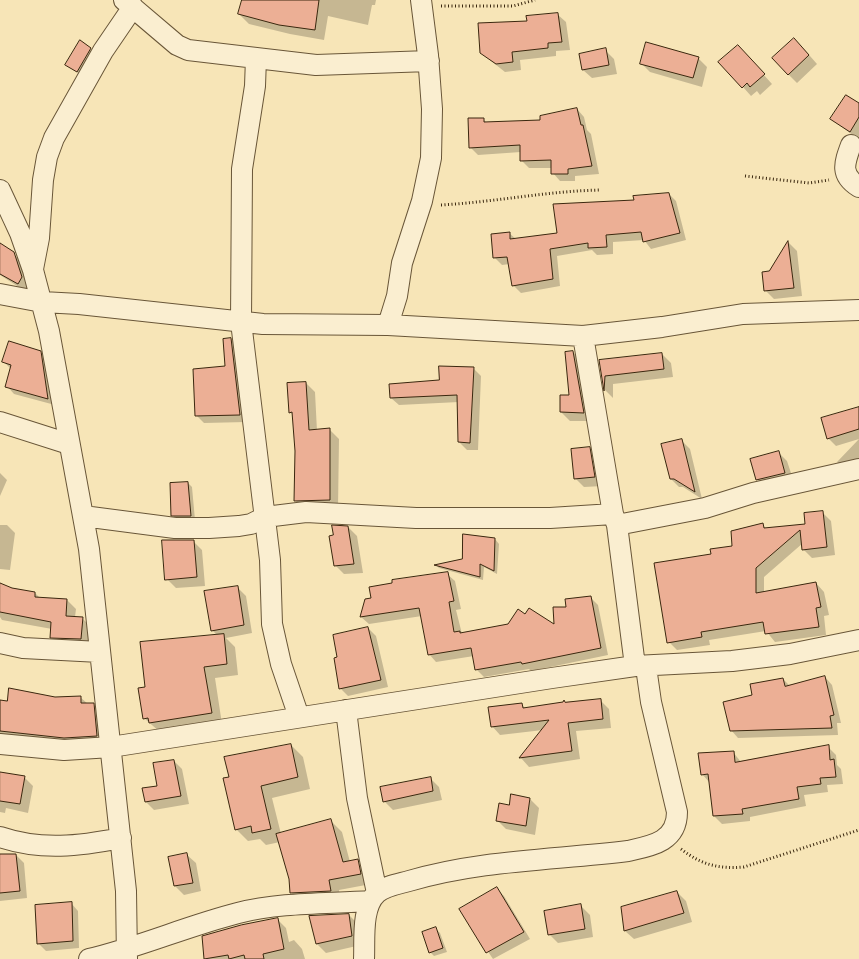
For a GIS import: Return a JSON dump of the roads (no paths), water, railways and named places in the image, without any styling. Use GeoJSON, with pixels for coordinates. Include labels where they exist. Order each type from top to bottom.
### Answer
{"type":"FeatureCollection","features":[{"type":"Feature","properties":{"kind":"street"},"geometry":{"type":"LineString","coordinates":[[388,325],[397,296],[402,263],[428,179],[432,140],[429,61],[421,3]]}},
{"type":"Feature","properties":{"kind":"street"},"geometry":{"type":"LineString","coordinates":[[33,270],[39,238],[43,180],[47,157],[54,138],[128,4],[177,45],[188,50],[316,65],[429,61]]}},
{"type":"Feature","properties":{"kind":"street"},"geometry":{"type":"LineString","coordinates":[[256,58],[254,86],[242,169],[241,322],[265,517],[275,642],[300,717]]}},
{"type":"Feature","properties":{"kind":"street"},"geometry":{"type":"LineString","coordinates":[[851,145],[846,164],[853,182]]}},
{"type":"Feature","properties":{"kind":"street"},"geometry":{"type":"LineString","coordinates":[[0,190],[20,233],[42,302],[83,516],[121,838],[126,891],[127,955]]}},
{"type":"Feature","properties":{"kind":"street"},"geometry":{"type":"LineString","coordinates":[[0,294],[42,302],[133,309],[241,322],[388,325],[583,336],[662,327],[743,314],[859,310]]}},
{"type":"Feature","properties":{"kind":"street"},"geometry":{"type":"LineString","coordinates":[[89,959],[127,955],[199,925],[260,908],[374,897],[390,886],[451,869],[628,851],[654,845],[666,838],[676,826],[677,812],[651,702],[640,667],[583,336]]}},
{"type":"Feature","properties":{"kind":"street"},"geometry":{"type":"LineString","coordinates":[[0,422],[69,444]]}},
{"type":"Feature","properties":{"kind":"street"},"geometry":{"type":"LineString","coordinates":[[83,516],[175,528],[209,528],[251,524],[265,517],[306,512],[416,518],[615,520],[706,508],[752,493],[859,469]]}},
{"type":"Feature","properties":{"kind":"street"},"geometry":{"type":"LineString","coordinates":[[0,744],[64,750],[111,747],[640,667],[732,662],[790,654],[859,640]]}},
{"type":"Feature","properties":{"kind":"street"},"geometry":{"type":"LineString","coordinates":[[0,643],[23,648],[100,652]]}},
{"type":"Feature","properties":{"kind":"street"},"geometry":{"type":"LineString","coordinates":[[346,710],[356,789],[374,897],[367,912],[364,959]]}},
{"type":"Feature","properties":{"kind":"street"},"geometry":{"type":"LineString","coordinates":[[0,837],[44,846],[78,846],[121,838]]}}]}
